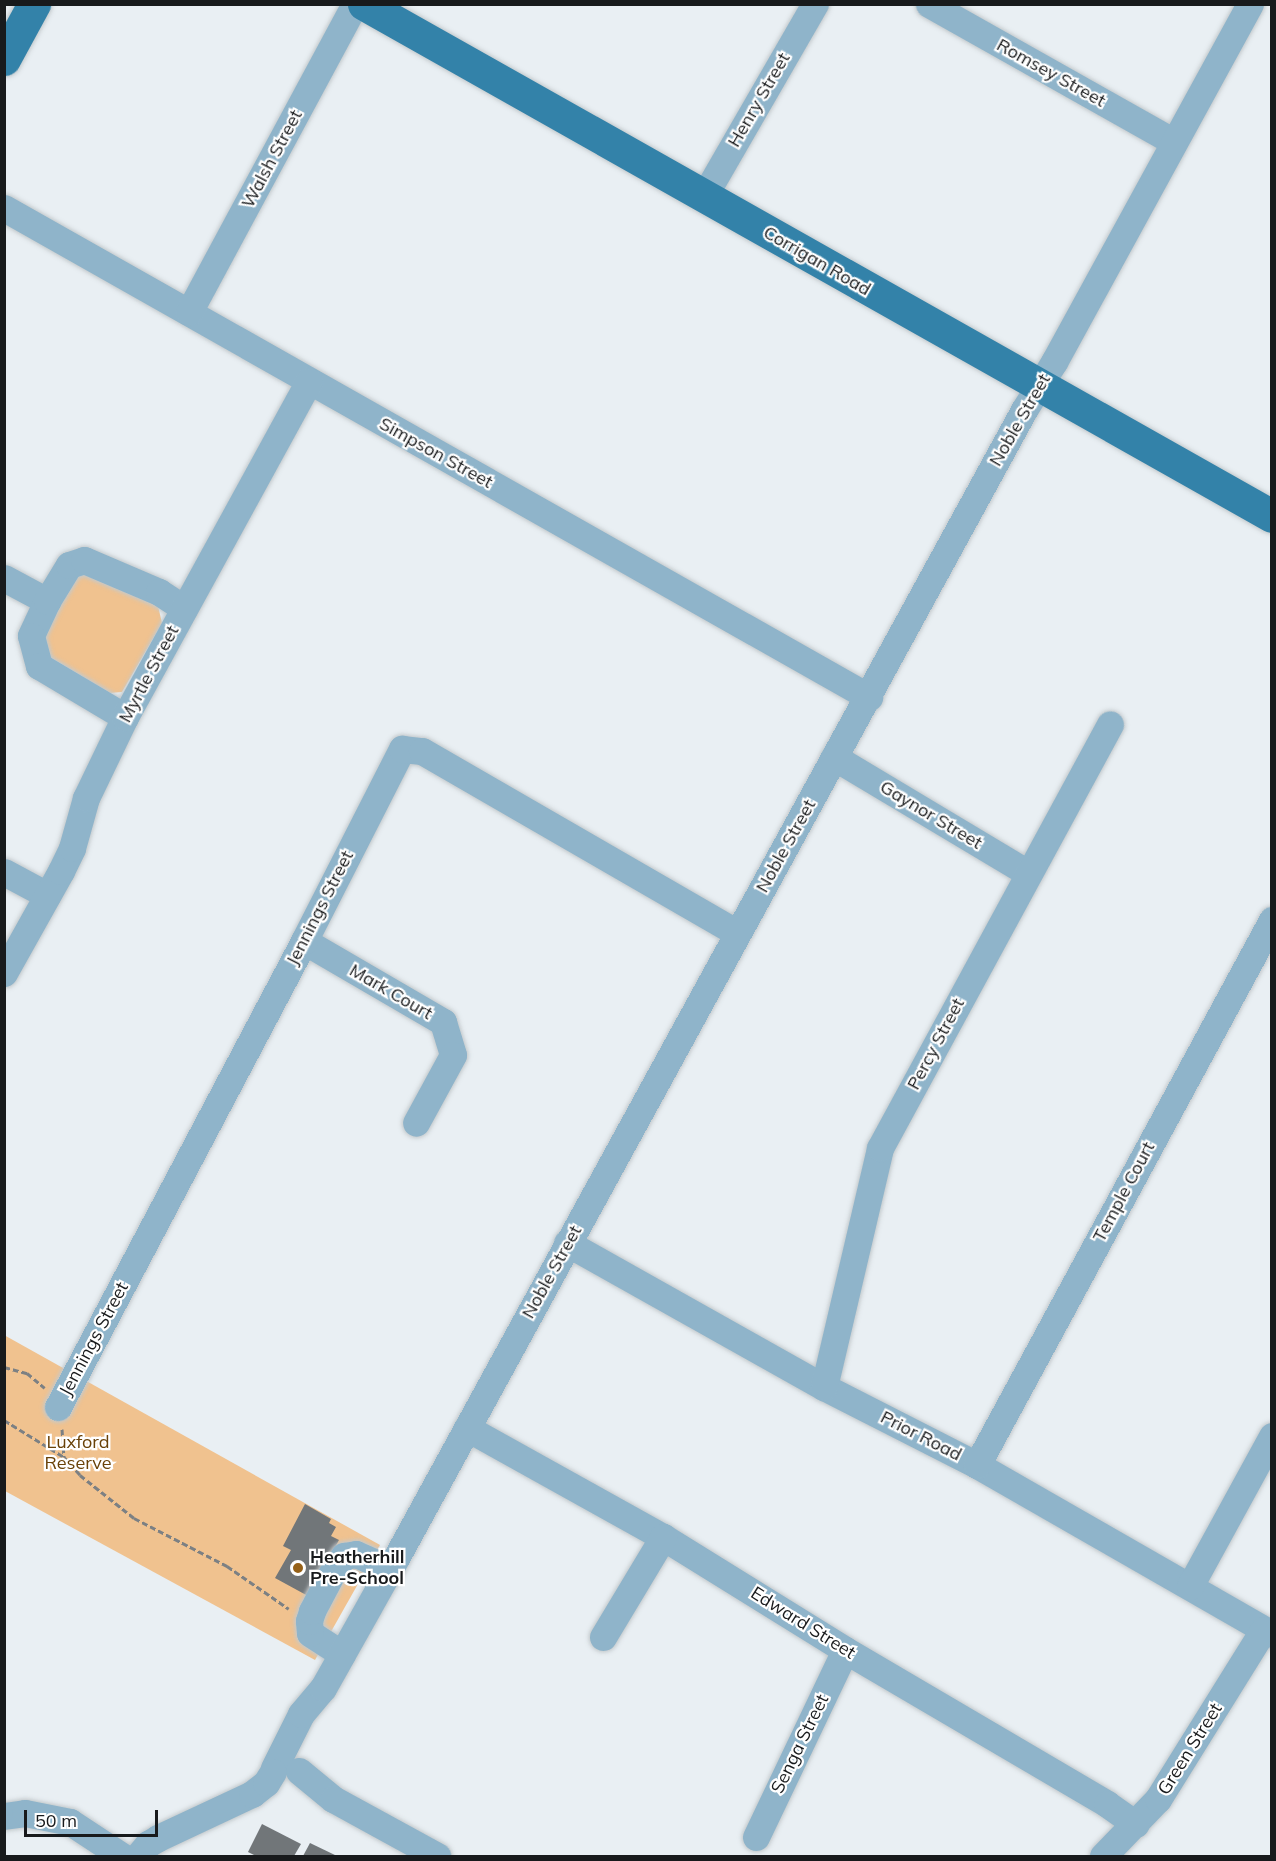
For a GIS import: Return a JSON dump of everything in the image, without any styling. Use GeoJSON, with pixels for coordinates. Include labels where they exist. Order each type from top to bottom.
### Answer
{"type":"FeatureCollection","features":[{"type":"Feature","properties":{"kind":"main road"},"geometry":{"type":"LineString","coordinates":[[4,59],[34,4]]}},
{"type":"Feature","properties":{"kind":"main road","name":"Corrigan Road"},"geometry":{"type":"LineString","coordinates":[[385,10],[704,196],[1272,516]]}},
{"type":"Feature","properties":{"kind":"street","name":"Walsh Street"},"geometry":{"type":"LineString","coordinates":[[189,312],[356,4]]}},
{"type":"Feature","properties":{"kind":"street","name":"Henry Street"},"geometry":{"type":"LineString","coordinates":[[704,196],[815,4]]}},
{"type":"Feature","properties":{"kind":"street","name":"Romsey Street"},"geometry":{"type":"LineString","coordinates":[[929,4],[1174,142]]}},
{"type":"Feature","properties":{"kind":"street","name":"Noble Street"},"geometry":{"type":"LineString","coordinates":[[286,1775],[314,1720],[323,1688],[1250,4]]}},
{"type":"Feature","properties":{"kind":"street","name":"Simpson Street"},"geometry":{"type":"LineString","coordinates":[[4,208],[869,697]]}},
{"type":"Feature","properties":{"kind":"street","name":"Myrtle Street"},"geometry":{"type":"LineString","coordinates":[[4,973],[72,848],[86,798],[125,717],[309,381]]}},
{"type":"Feature","properties":{"kind":"street"},"geometry":{"type":"LineString","coordinates":[[125,717],[39,666],[31,636],[47,601],[69,565],[84,560],[99,564],[159,592],[184,608]]}},
{"type":"Feature","properties":{"kind":"street"},"geometry":{"type":"LineString","coordinates":[[4,578],[47,601]]}},
{"type":"Feature","properties":{"kind":"street","name":"Percy Street"},"geometry":{"type":"LineString","coordinates":[[824,1387],[880,1148],[1110,724]]}},
{"type":"Feature","properties":{"kind":"street","name":"Jennings Street"},"geometry":{"type":"LineString","coordinates":[[58,1407],[304,941],[402,749],[422,751],[738,933]]}},
{"type":"Feature","properties":{"kind":"street","name":"Gaynor Street"},"geometry":{"type":"LineString","coordinates":[[834,757],[1028,873]]}},
{"type":"Feature","properties":{"kind":"street"},"geometry":{"type":"LineString","coordinates":[[4,872],[47,895]]}},
{"type":"Feature","properties":{"kind":"street","name":"Temple Court"},"geometry":{"type":"LineString","coordinates":[[977,1465],[1272,920]]}},
{"type":"Feature","properties":{"kind":"street","name":"Mark Court"},"geometry":{"type":"LineString","coordinates":[[304,941],[444,1023],[453,1055],[416,1123]]}},
{"type":"Feature","properties":{"kind":"street","name":"Prior Road"},"geometry":{"type":"LineString","coordinates":[[567,1243],[824,1387],[977,1465],[1267,1632]]}},
{"type":"Feature","properties":{"kind":"street","name":"Edward Street"},"geometry":{"type":"LineString","coordinates":[[467,1428],[663,1537],[845,1650],[1107,1804],[1136,1824]]}},
{"type":"Feature","properties":{"kind":"street"},"geometry":{"type":"LineString","coordinates":[[1190,1586],[1272,1436]]}},
{"type":"Feature","properties":{"kind":"street"},"geometry":{"type":"LineString","coordinates":[[603,1637],[663,1537]]}},
{"type":"Feature","properties":{"kind":"street"},"geometry":{"type":"LineString","coordinates":[[342,1654],[310,1633],[309,1620],[312,1611],[332,1573],[344,1556],[356,1554],[390,1569]]}},
{"type":"Feature","properties":{"kind":"street","name":"Green Street"},"geometry":{"type":"LineString","coordinates":[[1103,1857],[1158,1799],[1267,1632]]}},
{"type":"Feature","properties":{"kind":"street","name":"Senga Street"},"geometry":{"type":"LineString","coordinates":[[756,1837],[845,1650]]}},
{"type":"Feature","properties":{"kind":"street"},"geometry":{"type":"LineString","coordinates":[[4,1816],[25,1813],[70,1822],[82,1828],[93,1829],[140,1856],[159,1850],[286,1775],[437,1857]]}},
{"type":"Feature","properties":{"kind":"path"},"geometry":{"type":"LineString","coordinates":[[4,1367],[27,1373],[38,1380],[58,1407],[64,1436],[64,1457]]}},
{"type":"Feature","properties":{"kind":"path"},"geometry":{"type":"LineString","coordinates":[[4,1420],[64,1457],[80,1475],[134,1518],[227,1566],[291,1610]]}},
{"type":"Feature","properties":{"kind":"green space"},"geometry":{"type":"Polygon","coordinates":[[[97,572],[158,606],[162,623],[122,692],[110,693],[50,657],[42,636],[76,577],[97,572]]]}},
{"type":"Feature","properties":{"kind":"green space","name":"Luxford Reserve"},"geometry":{"type":"Polygon","coordinates":[[[4,1335],[380,1545],[315,1660],[5,1491],[4,1335]]]}},
{"type":"Feature","properties":{"kind":"building"},"geometry":{"type":"Polygon","coordinates":[[[305,1504],[331,1519],[329,1523],[336,1527],[331,1536],[339,1540],[308,1596],[275,1578],[291,1550],[283,1546],[305,1504]]]}},
{"type":"Feature","properties":{"kind":"building"},"geometry":{"type":"Polygon","coordinates":[[[262,1824],[301,1844],[294,1856],[256,1856],[248,1852],[262,1824]]]}},
{"type":"Feature","properties":{"kind":"building"},"geometry":{"type":"Polygon","coordinates":[[[310,1843],[337,1856],[303,1856],[310,1843]]]}},
{"type":"Feature","properties":{"kind":"place","name":"Heatherhill Pre-School"},"geometry":{"type":"Point","coordinates":[298,1568]}}]}
